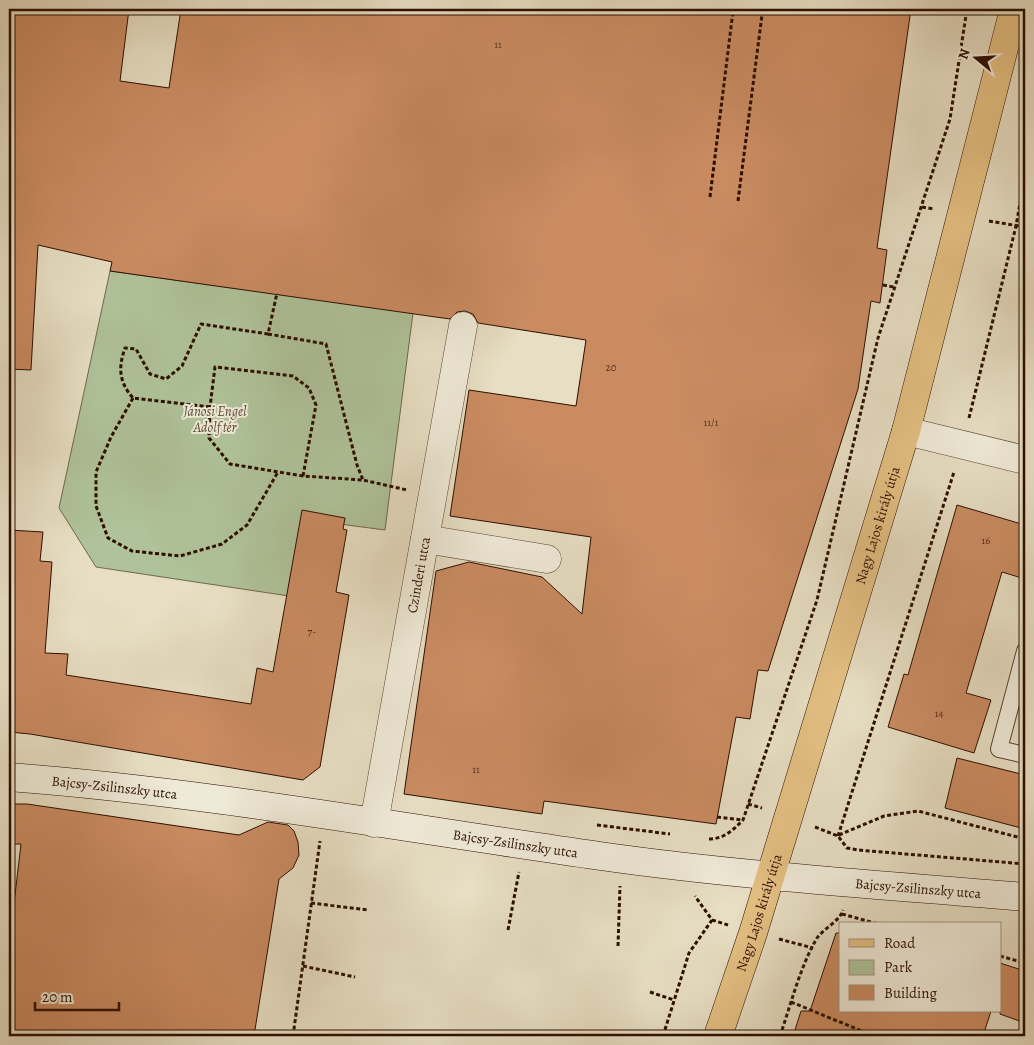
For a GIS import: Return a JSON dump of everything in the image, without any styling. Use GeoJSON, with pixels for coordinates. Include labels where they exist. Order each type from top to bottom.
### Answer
{"type":"FeatureCollection","features":[{"type":"Feature","properties":{"kind":"main road","name":"Nagy Lajos király útja"},"geometry":{"type":"LineString","coordinates":[[718,1036],[754,933],[770,874],[906,431],[1015,12]]}},
{"type":"Feature","properties":{"kind":"street","name":"Czinderi utca"},"geometry":{"type":"LineString","coordinates":[[374,823],[463,326]]}},
{"type":"Feature","properties":{"kind":"street"},"geometry":{"type":"LineString","coordinates":[[906,431],[1025,460]]}},
{"type":"Feature","properties":{"kind":"street"},"geometry":{"type":"LineString","coordinates":[[425,539],[547,559]]}},
{"type":"Feature","properties":{"kind":"street","name":"Bajcsy-Zsilinszky utca"},"geometry":{"type":"LineString","coordinates":[[9,777],[92,783],[323,814],[602,856],[851,883],[1025,897]]}},
{"type":"Feature","properties":{"kind":"lane"},"geometry":{"type":"LineString","coordinates":[[1025,651],[999,749],[1025,755]]}},
{"type":"Feature","properties":{"kind":"path"},"geometry":{"type":"LineString","coordinates":[[717,817],[743,820],[818,600],[878,338],[950,119],[967,9]]}},
{"type":"Feature","properties":{"kind":"path"},"geometry":{"type":"LineString","coordinates":[[710,197],[733,11]]}},
{"type":"Feature","properties":{"kind":"path"},"geometry":{"type":"LineString","coordinates":[[738,201],[762,15]]}},
{"type":"Feature","properties":{"kind":"path"},"geometry":{"type":"LineString","coordinates":[[838,836],[963,445],[1016,226],[1025,175]]}},
{"type":"Feature","properties":{"kind":"path"},"geometry":{"type":"LineString","coordinates":[[883,285],[894,287]]}},
{"type":"Feature","properties":{"kind":"path"},"geometry":{"type":"LineString","coordinates":[[268,334],[277,293]]}},
{"type":"Feature","properties":{"kind":"path"},"geometry":{"type":"LineString","coordinates":[[210,407],[133,398],[125,388],[120,364],[125,348],[136,349],[150,374],[166,378],[182,366],[201,324],[326,344],[357,465],[363,480]]}},
{"type":"Feature","properties":{"kind":"path"},"geometry":{"type":"LineString","coordinates":[[303,476],[316,406],[308,388],[292,376],[215,367],[210,407],[209,438],[230,464],[303,476],[363,480],[432,495]]}},
{"type":"Feature","properties":{"kind":"path"},"geometry":{"type":"LineString","coordinates":[[133,398],[111,437],[96,472],[96,506],[108,538],[132,552],[180,556],[222,544],[248,525],[278,472]]}},
{"type":"Feature","properties":{"kind":"path"},"geometry":{"type":"LineString","coordinates":[[748,804],[838,836],[847,848],[1025,864]]}},
{"type":"Feature","properties":{"kind":"path"},"geometry":{"type":"LineString","coordinates":[[838,836],[884,816],[918,810],[1025,839]]}},
{"type":"Feature","properties":{"kind":"path"},"geometry":{"type":"LineString","coordinates":[[311,1036],[293,1035],[320,837]]}},
{"type":"Feature","properties":{"kind":"path"},"geometry":{"type":"LineString","coordinates":[[780,1036],[791,1002],[817,938],[828,925],[842,914],[858,850]]}},
{"type":"Feature","properties":{"kind":"path"},"geometry":{"type":"LineString","coordinates":[[508,930],[520,864]]}},
{"type":"Feature","properties":{"kind":"path"},"geometry":{"type":"LineString","coordinates":[[618,946],[620,882]]}},
{"type":"Feature","properties":{"kind":"path"},"geometry":{"type":"LineString","coordinates":[[663,1036],[689,954],[712,920],[695,896]]}},
{"type":"Feature","properties":{"kind":"path"},"geometry":{"type":"LineString","coordinates":[[311,902],[368,910]]}},
{"type":"Feature","properties":{"kind":"path"},"geometry":{"type":"LineString","coordinates":[[842,914],[871,922]]}},
{"type":"Feature","properties":{"kind":"path"},"geometry":{"type":"LineString","coordinates":[[1002,957],[1025,963]]}},
{"type":"Feature","properties":{"kind":"path"},"geometry":{"type":"LineString","coordinates":[[303,966],[355,977]]}},
{"type":"Feature","properties":{"kind":"path"},"geometry":{"type":"LineString","coordinates":[[650,992],[674,1000]]}},
{"type":"Feature","properties":{"kind":"path"},"geometry":{"type":"LineString","coordinates":[[791,1002],[874,1036]]}},
{"type":"Feature","properties":{"kind":"green space","name":"Jánosi Engel Adolf tér"},"geometry":{"type":"Polygon","coordinates":[[[110,271],[413,313],[385,530],[302,519],[289,596],[96,567],[59,508],[110,271]]]}},
{"type":"Feature","properties":{"kind":"building"},"geometry":{"type":"Polygon","coordinates":[[[9,9],[129,9],[120,81],[169,88],[181,9],[911,9],[877,248],[887,250],[880,303],[871,301],[858,389],[768,671],[758,670],[750,719],[736,717],[716,824],[544,801],[542,814],[404,794],[436,571],[469,562],[542,577],[582,614],[591,537],[450,516],[469,390],[576,406],[586,340],[478,323],[473,314],[465,311],[457,312],[450,319],[110,271],[112,262],[38,245],[31,370],[9,369],[9,9]]]}},
{"type":"Feature","properties":{"kind":"building"},"geometry":{"type":"Polygon","coordinates":[[[957,505],[1025,525],[1025,579],[1002,572],[966,693],[991,700],[974,753],[888,727],[904,674],[908,675],[957,505]]]}},
{"type":"Feature","properties":{"kind":"building"},"geometry":{"type":"Polygon","coordinates":[[[302,510],[345,518],[343,529],[347,530],[336,592],[349,595],[320,767],[303,780],[9,732],[9,610],[12,571],[9,571],[9,530],[43,532],[40,561],[52,562],[45,653],[68,654],[66,675],[251,704],[257,668],[273,672],[302,510]]]}},
{"type":"Feature","properties":{"kind":"building"},"geometry":{"type":"Polygon","coordinates":[[[957,758],[1025,775],[1025,829],[945,808],[957,758]]]}},
{"type":"Feature","properties":{"kind":"building"},"geometry":{"type":"Polygon","coordinates":[[[9,804],[27,804],[239,835],[268,822],[288,825],[294,831],[298,842],[299,855],[293,868],[279,879],[254,1036],[9,1036],[9,946],[21,844],[9,844],[9,804]]]}},
{"type":"Feature","properties":{"kind":"building"},"geometry":{"type":"Polygon","coordinates":[[[836,933],[839,933],[839,1012],[991,1012],[983,1036],[793,1036],[801,1011],[810,1011],[836,933]]]}},
{"type":"Feature","properties":{"kind":"building"},"geometry":{"type":"Polygon","coordinates":[[[1002,964],[1025,971],[1025,1023],[1000,1014],[1002,1012],[1002,964]]]}}]}
